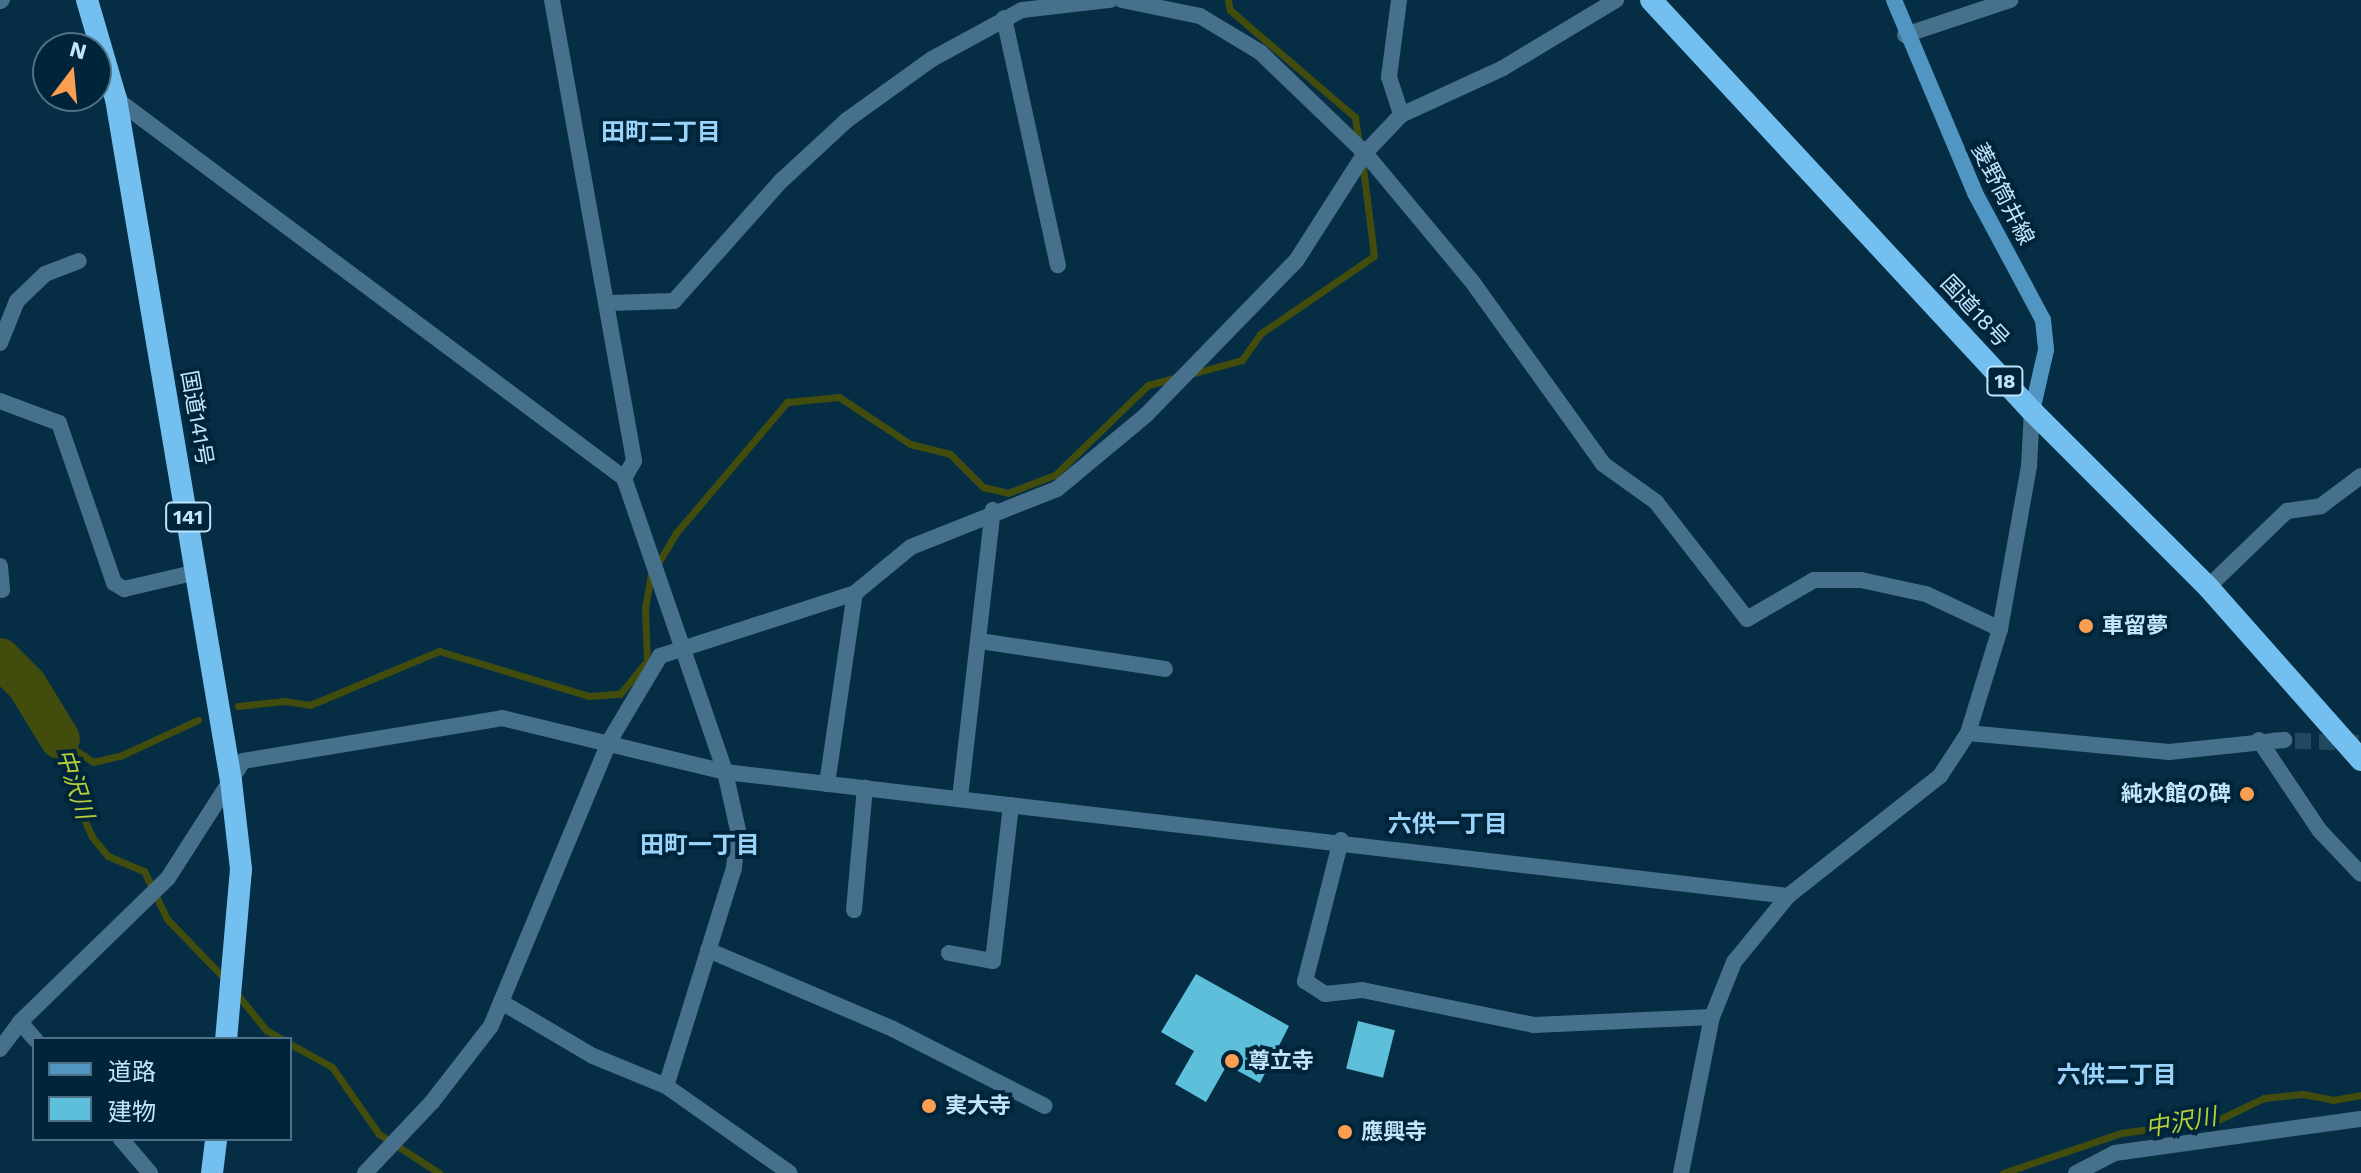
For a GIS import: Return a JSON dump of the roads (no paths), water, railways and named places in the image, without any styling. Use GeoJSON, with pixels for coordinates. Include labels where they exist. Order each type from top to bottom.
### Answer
{"type":"FeatureCollection","features":[{"type":"Feature","properties":{"kind":"highway","name":"国道141号"},"geometry":{"type":"LineString","coordinates":[[87,0],[116,99],[231,781],[241,869],[226,1037]]}},
{"type":"Feature","properties":{"kind":"highway","name":"国道18号"},"geometry":{"type":"LineString","coordinates":[[1651,0],[2032,411],[2208,587],[2361,760]]}},
{"type":"Feature","properties":{"kind":"highway"},"geometry":{"type":"LineString","coordinates":[[212,1173],[216,1141]]}},
{"type":"Feature","properties":{"kind":"main road","name":"菱野筒井線"},"geometry":{"type":"LineString","coordinates":[[1894,0],[1905,35],[1975,193],[2043,320],[2046,350],[2032,411]]}},
{"type":"Feature","properties":{"kind":"street"},"geometry":{"type":"LineString","coordinates":[[552,0],[609,303],[634,461],[624,478]]}},
{"type":"Feature","properties":{"kind":"street"},"geometry":{"type":"LineString","coordinates":[[609,303],[674,301],[781,181],[847,120],[932,59],[1022,10],[1110,0]]}},
{"type":"Feature","properties":{"kind":"street"},"geometry":{"type":"LineString","coordinates":[[1122,0],[1200,16],[1260,52],[1365,153],[1471,280],[1603,464],[1656,502],[1747,619],[1814,580],[1861,580],[1926,594],[2000,629]]}},
{"type":"Feature","properties":{"kind":"street"},"geometry":{"type":"LineString","coordinates":[[1399,0],[1389,77],[1401,115]]}},
{"type":"Feature","properties":{"kind":"street"},"geometry":{"type":"LineString","coordinates":[[365,1173],[432,1102],[491,1026],[610,740],[660,656],[681,646],[855,593],[911,547],[993,510],[1057,489],[1146,415],[1296,261],[1365,153],[1401,115],[1503,68],[1616,0]]}},
{"type":"Feature","properties":{"kind":"street"},"geometry":{"type":"LineString","coordinates":[[1905,35],[2010,0]]}},
{"type":"Feature","properties":{"kind":"street"},"geometry":{"type":"LineString","coordinates":[[1004,18],[1058,265]]}},
{"type":"Feature","properties":{"kind":"street"},"geometry":{"type":"LineString","coordinates":[[116,99],[624,478],[725,772],[738,830],[734,868],[666,1086]]}},
{"type":"Feature","properties":{"kind":"street"},"geometry":{"type":"LineString","coordinates":[[0,343],[17,301],[45,274],[79,261]]}},
{"type":"Feature","properties":{"kind":"street"},"geometry":{"type":"LineString","coordinates":[[0,401],[59,423],[114,583],[124,589],[197,572]]}},
{"type":"Feature","properties":{"kind":"street"},"geometry":{"type":"LineString","coordinates":[[1681,1173],[1712,1017],[1734,962],[1788,896],[1940,776],[1968,733],[2000,629],[2029,466],[2032,411]]}},
{"type":"Feature","properties":{"kind":"street"},"geometry":{"type":"LineString","coordinates":[[2208,587],[2287,511],[2321,506],[2361,476]]}},
{"type":"Feature","properties":{"kind":"street"},"geometry":{"type":"LineString","coordinates":[[960,798],[993,510]]}},
{"type":"Feature","properties":{"kind":"street"},"geometry":{"type":"LineString","coordinates":[[0,566],[2,590]]}},
{"type":"Feature","properties":{"kind":"street"},"geometry":{"type":"LineString","coordinates":[[827,784],[855,593]]}},
{"type":"Feature","properties":{"kind":"street"},"geometry":{"type":"LineString","coordinates":[[980,641],[1165,669]]}},
{"type":"Feature","properties":{"kind":"street"},"geometry":{"type":"LineString","coordinates":[[0,1049],[20,1022],[168,878],[243,761],[502,718],[610,740],[725,772],[1341,840],[1788,896]]}},
{"type":"Feature","properties":{"kind":"street"},"geometry":{"type":"LineString","coordinates":[[1968,733],[2169,752],[2259,740],[2284,740]]}},
{"type":"Feature","properties":{"kind":"street"},"geometry":{"type":"LineString","coordinates":[[2259,740],[2320,831],[2361,874]]}},
{"type":"Feature","properties":{"kind":"street"},"geometry":{"type":"LineString","coordinates":[[854,910],[865,787]]}},
{"type":"Feature","properties":{"kind":"street"},"geometry":{"type":"LineString","coordinates":[[949,953],[993,961],[1011,805]]}},
{"type":"Feature","properties":{"kind":"street"},"geometry":{"type":"LineString","coordinates":[[1341,840],[1305,981],[1325,994],[1362,990],[1534,1025],[1712,1017]]}},
{"type":"Feature","properties":{"kind":"street"},"geometry":{"type":"LineString","coordinates":[[708,950],[893,1029],[1045,1106]]}},
{"type":"Feature","properties":{"kind":"street"},"geometry":{"type":"LineString","coordinates":[[503,1003],[593,1056],[666,1086],[790,1173]]}},
{"type":"Feature","properties":{"kind":"street"},"geometry":{"type":"LineString","coordinates":[[20,1022],[33,1037]]}},
{"type":"Feature","properties":{"kind":"street"},"geometry":{"type":"LineString","coordinates":[[2076,1173],[2115,1153],[2361,1119]]}},
{"type":"Feature","properties":{"kind":"street"},"geometry":{"type":"LineString","coordinates":[[123,1141],[150,1173]]}},
{"type":"Feature","properties":{"kind":"waterway"},"geometry":{"type":"LineString","coordinates":[[1228,0],[1230,10],[1355,117],[1359,144]]}},
{"type":"Feature","properties":{"kind":"waterway"},"geometry":{"type":"LineString","coordinates":[[1191,374],[1242,360],[1260,334],[1374,256],[1362,160]]}},
{"type":"Feature","properties":{"kind":"waterway"},"geometry":{"type":"LineString","coordinates":[[238,706],[285,701],[310,705],[439,651],[589,696],[620,694],[647,661],[645,608],[651,575],[676,533],[787,402],[839,397],[910,444],[950,454],[983,487],[1008,493],[1055,475],[1148,385],[1175,378]]}},
{"type":"Feature","properties":{"kind":"waterway","name":"中沢川"},"geometry":{"type":"LineString","coordinates":[[0,658],[27,685],[60,739]]}},
{"type":"Feature","properties":{"kind":"waterway"},"geometry":{"type":"LineString","coordinates":[[60,739],[93,762],[120,756],[198,720]]}},
{"type":"Feature","properties":{"kind":"waterway","name":"中沢川"},"geometry":{"type":"LineString","coordinates":[[60,739],[76,802],[92,837],[108,856],[144,871],[167,919],[226,980]]}},
{"type":"Feature","properties":{"kind":"waterway","name":"中沢川"},"geometry":{"type":"LineString","coordinates":[[236,993],[266,1030],[278,1037]]}},
{"type":"Feature","properties":{"kind":"waterway","name":"中沢川"},"geometry":{"type":"LineString","coordinates":[[292,1045],[332,1067],[379,1134],[439,1173]]}},
{"type":"Feature","properties":{"kind":"waterway","name":"中沢川"},"geometry":{"type":"LineString","coordinates":[[2003,1173],[2121,1133],[2220,1119],[2264,1098],[2303,1094],[2333,1100],[2361,1095]]}},
{"type":"Feature","properties":{"kind":"tunnel"},"geometry":{"type":"LineString","coordinates":[[2271,740],[2361,743]]}},
{"type":"Feature","properties":{"kind":"place","name":"車留夢"},"geometry":{"type":"Point","coordinates":[2086,626]}},
{"type":"Feature","properties":{"kind":"place","name":"純水館の碑"},"geometry":{"type":"Point","coordinates":[2247,794]}},
{"type":"Feature","properties":{"kind":"place","name":"尊立寺"},"geometry":{"type":"Point","coordinates":[1232,1061]}},
{"type":"Feature","properties":{"kind":"place","name":"実大寺"},"geometry":{"type":"Point","coordinates":[929,1106]}},
{"type":"Feature","properties":{"kind":"place","name":"應興寺"},"geometry":{"type":"Point","coordinates":[1345,1132]}},
{"type":"Feature","properties":{"kind":"district","name":"田町二丁目"},"geometry":{"type":"Point","coordinates":[661,133]}},
{"type":"Feature","properties":{"kind":"district","name":"六供一丁目"},"geometry":{"type":"Point","coordinates":[1448,825]}},
{"type":"Feature","properties":{"kind":"district","name":"田町一丁目"},"geometry":{"type":"Point","coordinates":[700,846]}},
{"type":"Feature","properties":{"kind":"district","name":"六供二丁目"},"geometry":{"type":"Point","coordinates":[2117,1076]}}]}
